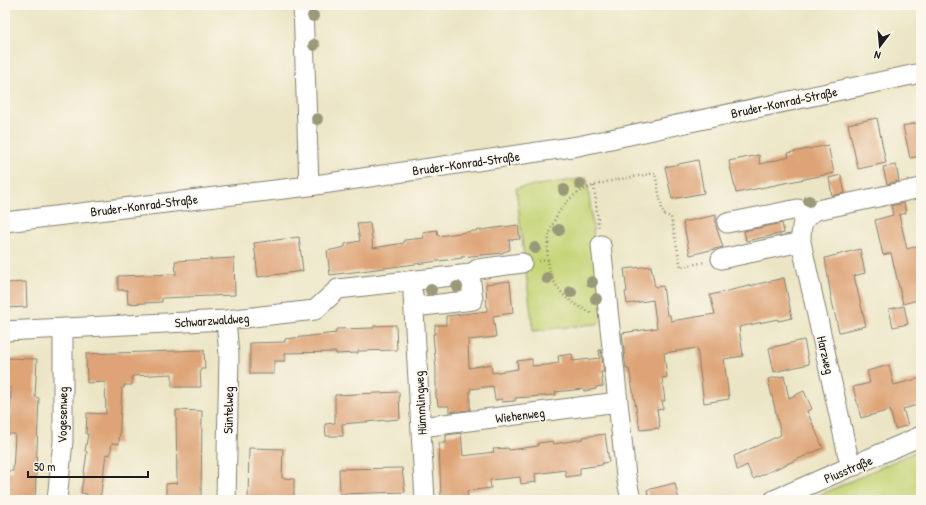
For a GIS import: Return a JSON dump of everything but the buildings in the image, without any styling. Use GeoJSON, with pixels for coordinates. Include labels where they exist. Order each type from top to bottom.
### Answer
{"type":"FeatureCollection","features":[{"type":"Feature","properties":{"kind":"street"},"geometry":{"type":"LineString","coordinates":[[303,5],[309,186]]}},
{"type":"Feature","properties":{"kind":"street","name":"Bruder-Konrad-Straße"},"geometry":{"type":"LineString","coordinates":[[5,222],[309,186],[578,146],[921,73]]}},
{"type":"Feature","properties":{"kind":"street"},"geometry":{"type":"LineString","coordinates":[[727,223],[798,209],[807,215],[817,210],[921,188]]}},
{"type":"Feature","properties":{"kind":"street","name":"Harzweg"},"geometry":{"type":"LineString","coordinates":[[807,215],[801,227],[801,242],[848,456],[855,466]]}},
{"type":"Feature","properties":{"kind":"street"},"geometry":{"type":"LineString","coordinates":[[721,259],[801,242]]}},
{"type":"Feature","properties":{"kind":"street"},"geometry":{"type":"LineString","coordinates":[[601,245],[626,476],[631,500]]}},
{"type":"Feature","properties":{"kind":"street","name":"Schwarzwaldweg"},"geometry":{"type":"LineString","coordinates":[[5,331],[226,320],[315,310],[338,289],[470,274],[478,269],[522,263]]}},
{"type":"Feature","properties":{"kind":"street"},"geometry":{"type":"LineString","coordinates":[[412,281],[415,307],[473,300],[470,274]]}},
{"type":"Feature","properties":{"kind":"street","name":"Hümmlingweg"},"geometry":{"type":"LineString","coordinates":[[415,307],[425,500]]}},
{"type":"Feature","properties":{"kind":"street","name":"Süntelweg"},"geometry":{"type":"LineString","coordinates":[[226,320],[229,355],[226,500]]}},
{"type":"Feature","properties":{"kind":"street","name":"Vogesenweg"},"geometry":{"type":"LineString","coordinates":[[57,500],[63,441],[63,329]]}},
{"type":"Feature","properties":{"kind":"street","name":"Wiehenweg"},"geometry":{"type":"LineString","coordinates":[[421,427],[618,402]]}},
{"type":"Feature","properties":{"kind":"street","name":"Piusstraße"},"geometry":{"type":"LineString","coordinates":[[774,500],[921,436]]}},
{"type":"Feature","properties":{"kind":"path"},"geometry":{"type":"LineString","coordinates":[[609,317],[592,314],[574,304],[561,292],[552,277],[548,260],[548,242],[552,224],[565,204],[580,192],[594,186],[655,173],[663,214],[671,218],[681,267],[721,259]]}},
{"type":"Feature","properties":{"kind":"path"},"geometry":{"type":"LineString","coordinates":[[594,186],[601,245]]}},
{"type":"Feature","properties":{"kind":"green space"},"geometry":{"type":"Polygon","coordinates":[[[587,178],[604,323],[533,331],[516,188],[587,178]]]}},
{"type":"Feature","properties":{"kind":"green space"},"geometry":{"type":"Polygon","coordinates":[[[921,449],[921,500],[809,500],[921,449]]]}}]}
